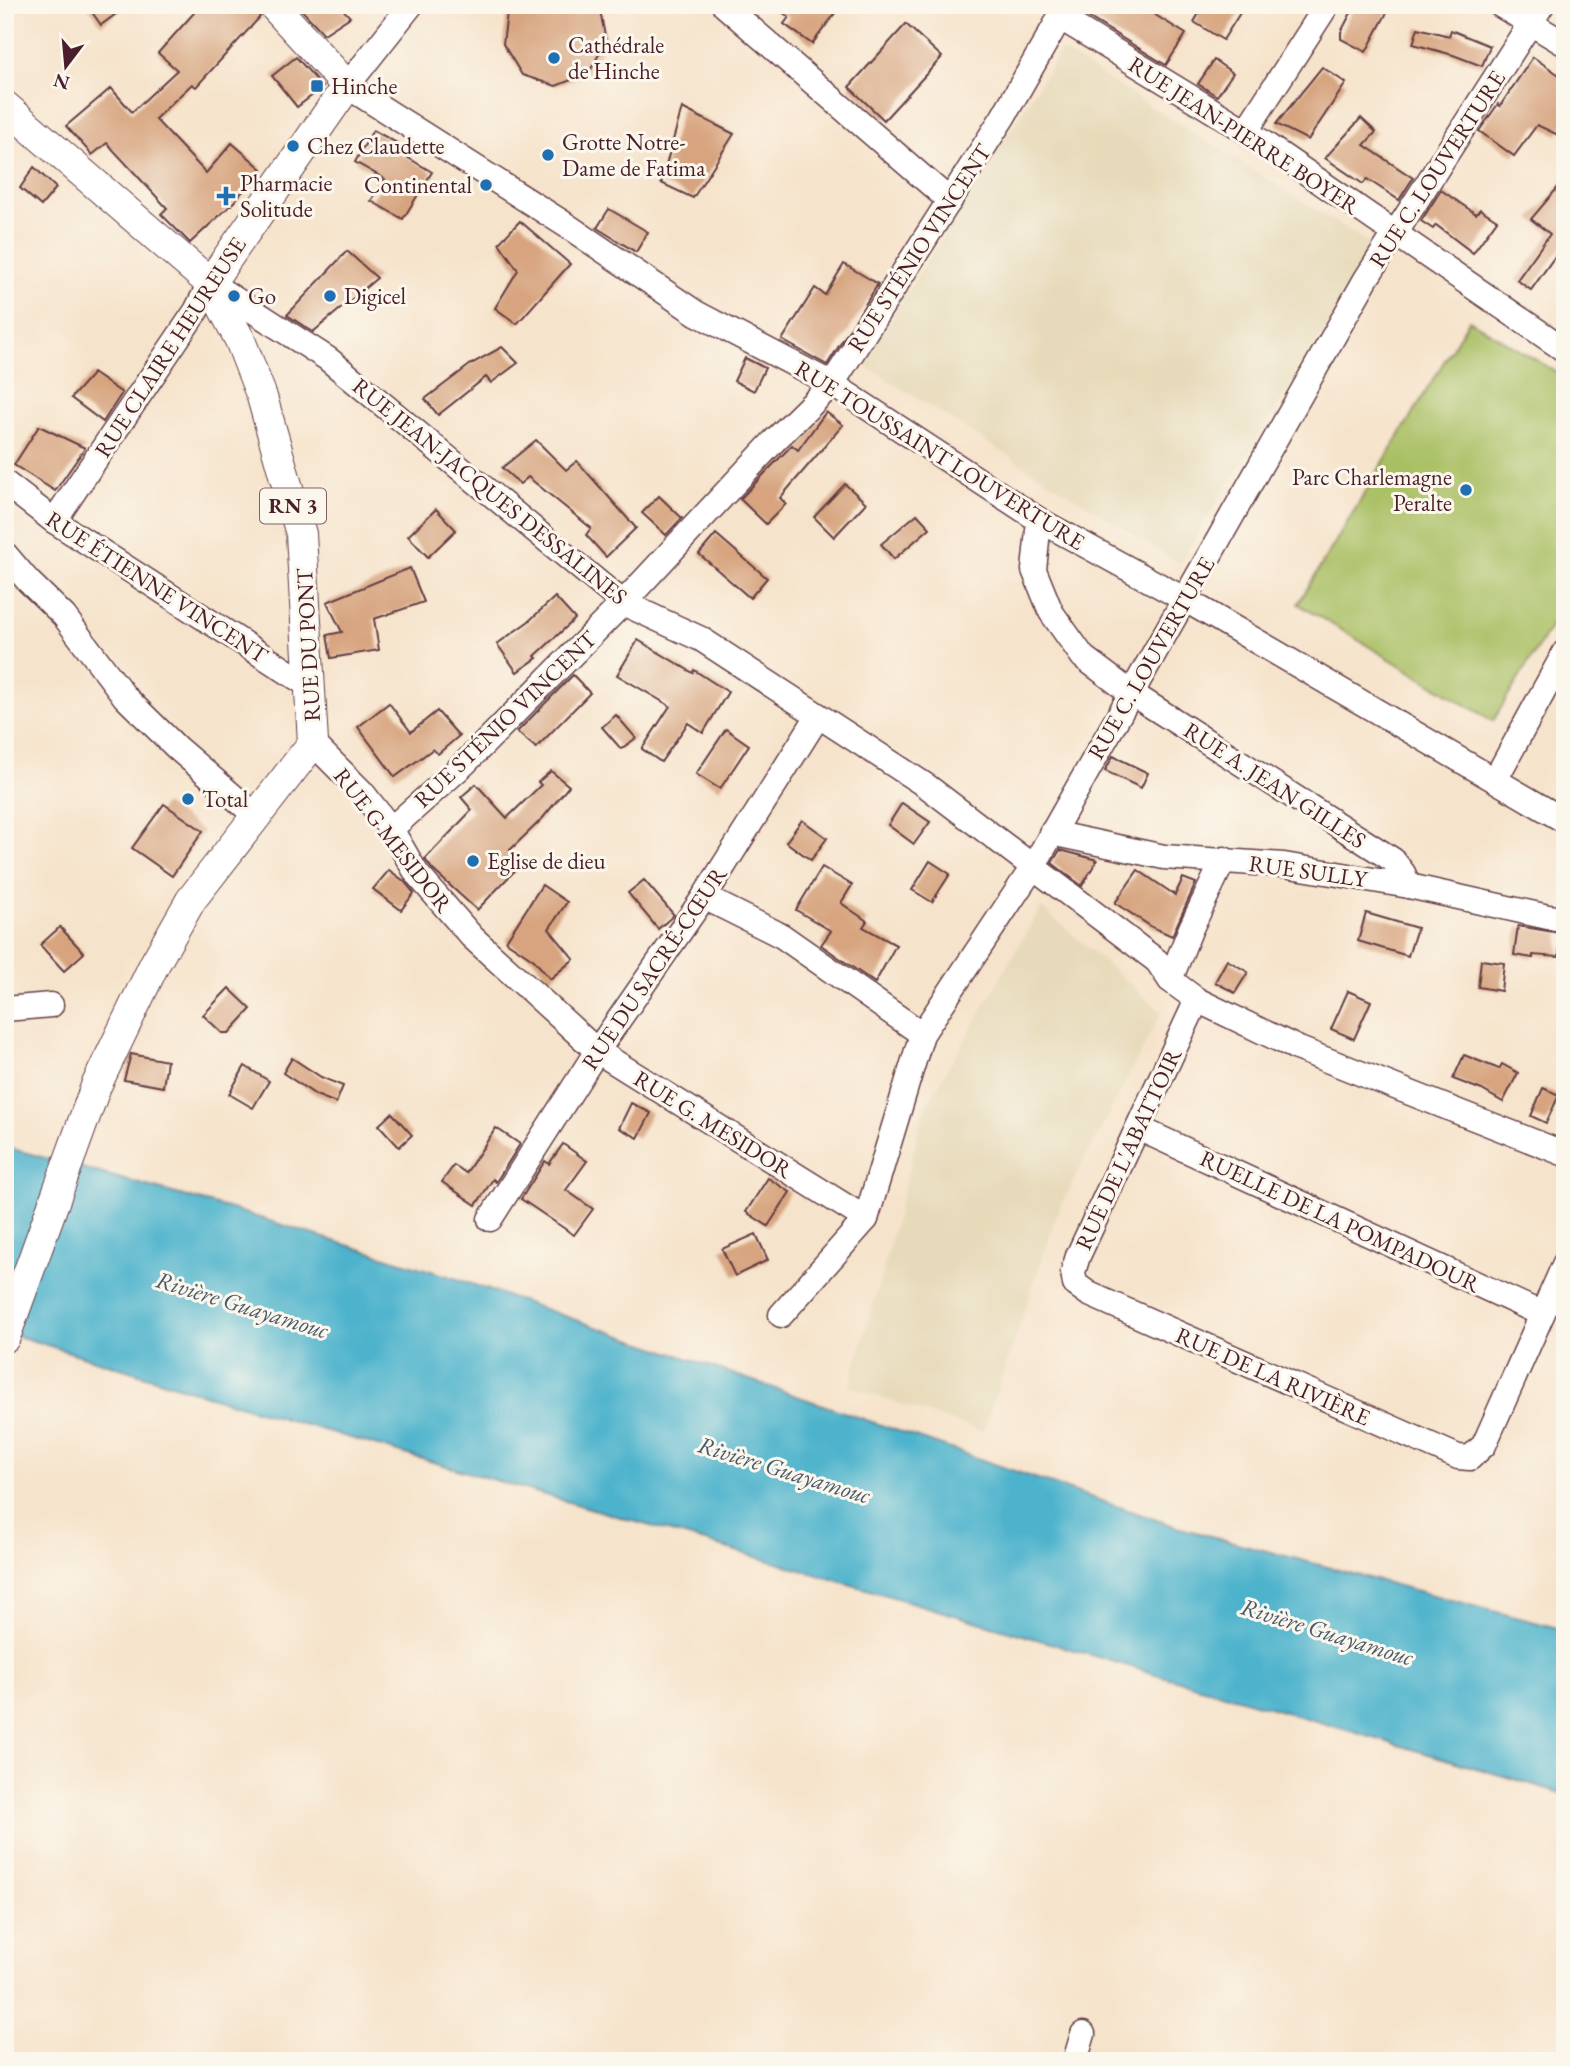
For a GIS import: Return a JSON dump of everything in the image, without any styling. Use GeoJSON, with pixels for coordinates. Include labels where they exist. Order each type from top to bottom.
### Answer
{"type":"FeatureCollection","features":[{"type":"Feature","properties":{"kind":"main road","name":"RUE TOUSSAINT LOUVERTURE"},"geometry":{"type":"LineString","coordinates":[[272,5],[347,86]]}},
{"type":"Feature","properties":{"kind":"main road","name":"RUE CLAIRE HEUREUSE"},"geometry":{"type":"LineString","coordinates":[[210,283],[347,86]]}},
{"type":"Feature","properties":{"kind":"main road","name":"RUE JEAN-JACQUES DESSALINES"},"geometry":{"type":"LineString","coordinates":[[5,106],[210,283]]}},
{"type":"Feature","properties":{"kind":"main road","name":"RUE DU PONT"},"geometry":{"type":"LineString","coordinates":[[5,1337],[96,1086],[154,965],[191,900],[313,743],[301,534],[262,397],[240,340],[210,283]]}},
{"type":"Feature","properties":{"kind":"street","name":"RUE CLAIRE HEUREUSE"},"geometry":{"type":"LineString","coordinates":[[347,86],[411,5]]}},
{"type":"Feature","properties":{"kind":"street"},"geometry":{"type":"LineString","coordinates":[[724,5],[950,201]]}},
{"type":"Feature","properties":{"kind":"street"},"geometry":{"type":"LineString","coordinates":[[1246,131],[1327,5]]}},
{"type":"Feature","properties":{"kind":"street"},"geometry":{"type":"LineString","coordinates":[[1500,5],[1536,15],[1565,44]]}},
{"type":"Feature","properties":{"kind":"street","name":"RUE STÉNIO VINCENT"},"geometry":{"type":"LineString","coordinates":[[391,829],[464,764],[623,603],[773,442],[832,384],[1003,117],[1063,11]]}},
{"type":"Feature","properties":{"kind":"street","name":"RUE JEAN-PIERRE BOYER"},"geometry":{"type":"LineString","coordinates":[[1063,11],[1246,131],[1565,351]]}},
{"type":"Feature","properties":{"kind":"street","name":"RUE C. LOUVERTURE"},"geometry":{"type":"LineString","coordinates":[[781,1315],[866,1219],[922,1034],[1033,867],[1366,279],[1536,15]]}},
{"type":"Feature","properties":{"kind":"street","name":"RUE TOUSSAINT LOUVERTURE"},"geometry":{"type":"LineString","coordinates":[[347,86],[566,225],[696,313],[832,384],[1039,520],[1184,599],[1565,821]]}},
{"type":"Feature","properties":{"kind":"street","name":"RUE CLAIRE HEUREUSE"},"geometry":{"type":"LineString","coordinates":[[54,521],[197,311],[210,283]]}},
{"type":"Feature","properties":{"kind":"street","name":"RUE JEAN-JACQUES DESSALINES"},"geometry":{"type":"LineString","coordinates":[[210,283],[328,359],[623,603],[701,639],[928,787],[1157,961],[1170,980],[1197,1000],[1299,1049],[1565,1154]]}},
{"type":"Feature","properties":{"kind":"street","name":"RUE ÉTIENNE VINCENT"},"geometry":{"type":"LineString","coordinates":[[5,483],[54,521],[311,687]]}},
{"type":"Feature","properties":{"kind":"street","name":"RUE A. JEAN GILLES"},"geometry":{"type":"LineString","coordinates":[[1039,520],[1034,570],[1051,612],[1083,657],[1132,693],[1393,860],[1409,886]]}},
{"type":"Feature","properties":{"kind":"street"},"geometry":{"type":"LineString","coordinates":[[5,554],[64,616],[125,697],[177,748],[256,816]]}},
{"type":"Feature","properties":{"kind":"street"},"geometry":{"type":"LineString","coordinates":[[1495,780],[1565,652]]}},
{"type":"Feature","properties":{"kind":"street","name":"RUE DU SACRÉ-CŒUR"},"geometry":{"type":"LineString","coordinates":[[490,1219],[597,1051],[704,897],[818,716]]}},
{"type":"Feature","properties":{"kind":"street","name":"RUE G MESIDOR"},"geometry":{"type":"LineString","coordinates":[[313,743],[362,792],[391,829],[417,874],[472,937]]}},
{"type":"Feature","properties":{"kind":"street","name":"RUE SULLY"},"geometry":{"type":"LineString","coordinates":[[1051,833],[1164,858],[1224,859],[1284,865],[1409,886],[1565,919]]}},
{"type":"Feature","properties":{"kind":"street"},"geometry":{"type":"LineString","coordinates":[[1170,980],[1224,859]]}},
{"type":"Feature","properties":{"kind":"street"},"geometry":{"type":"LineString","coordinates":[[704,897],[782,936],[922,1034]]}},
{"type":"Feature","properties":{"kind":"street","name":"RUE G. MESIDOR"},"geometry":{"type":"LineString","coordinates":[[472,937],[597,1051],[866,1219]]}},
{"type":"Feature","properties":{"kind":"street","name":"RUE DE L'ABATTOIR"},"geometry":{"type":"LineString","coordinates":[[1089,1294],[1075,1284],[1073,1272],[1078,1256],[1197,1000]]}},
{"type":"Feature","properties":{"kind":"street"},"geometry":{"type":"LineString","coordinates":[[5,1009],[51,1005]]}},
{"type":"Feature","properties":{"kind":"street","name":"RUELLE DE LA POMPADOUR"},"geometry":{"type":"LineString","coordinates":[[1138,1128],[1542,1314]]}},
{"type":"Feature","properties":{"kind":"street"},"geometry":{"type":"LineString","coordinates":[[1542,1314],[1565,1263]]}},
{"type":"Feature","properties":{"kind":"street","name":"RUE DE LA RIVIÈRE"},"geometry":{"type":"LineString","coordinates":[[1089,1294],[1458,1457],[1470,1458],[1484,1445],[1542,1314]]}},
{"type":"Feature","properties":{"kind":"street"},"geometry":{"type":"LineString","coordinates":[[1076,2061],[1083,2034]]}},
{"type":"Feature","properties":{"kind":"shaded area"},"geometry":{"type":"Polygon","coordinates":[[[1061,50],[1377,248],[1179,563],[862,364],[1061,50]]]}},
{"type":"Feature","properties":{"kind":"shaded area"},"geometry":{"type":"Polygon","coordinates":[[[1041,907],[1162,1012],[1059,1209],[983,1432],[849,1387],[883,1270],[923,1112],[1041,907]]]}},
{"type":"Feature","properties":{"kind":"green space","name":"Parc Charlemagne Peralte"},"geometry":{"type":"Polygon","coordinates":[[[1469,320],[1565,377],[1565,603],[1493,721],[1298,604],[1469,320]]]}},
{"type":"Feature","properties":{"kind":"water","name":"Rivière Guayamouc"},"geometry":{"type":"Polygon","coordinates":[[[5,1147],[231,1209],[457,1279],[1180,1528],[1565,1630],[1565,1794],[255,1410],[5,1332],[5,1147]]]}},
{"type":"Feature","properties":{"kind":"building"},"geometry":{"type":"Polygon","coordinates":[[[87,5],[128,5],[101,25],[87,5]]]}},
{"type":"Feature","properties":{"kind":"building"},"geometry":{"type":"Polygon","coordinates":[[[201,5],[250,5],[260,17],[196,87],[192,84],[155,119],[206,173],[232,143],[262,169],[232,204],[190,243],[161,214],[167,208],[107,143],[92,155],[66,126],[111,88],[132,112],[177,70],[158,53],[201,5]]]}},
{"type":"Feature","properties":{"kind":"building"},"geometry":{"type":"Polygon","coordinates":[[[297,5],[339,5],[350,17],[324,34],[297,5]]]}},
{"type":"Feature","properties":{"kind":"building","name":"Cathédrale de Hinche"},"geometry":{"type":"Polygon","coordinates":[[[508,5],[599,5],[606,41],[589,73],[556,86],[522,75],[503,44],[508,5]]]}},
{"type":"Feature","properties":{"kind":"building"},"geometry":{"type":"Polygon","coordinates":[[[772,5],[841,5],[812,44],[784,24],[789,17],[772,5]]]}},
{"type":"Feature","properties":{"kind":"building"},"geometry":{"type":"Polygon","coordinates":[[[1082,5],[1157,5],[1152,13],[1186,34],[1166,65],[1080,12],[1082,5]]]}},
{"type":"Feature","properties":{"kind":"building"},"geometry":{"type":"Polygon","coordinates":[[[1204,5],[1229,5],[1240,13],[1223,40],[1194,22],[1204,5]]]}},
{"type":"Feature","properties":{"kind":"building"},"geometry":{"type":"Polygon","coordinates":[[[1355,5],[1391,5],[1366,52],[1341,39],[1341,32],[1355,5]]]}},
{"type":"Feature","properties":{"kind":"building"},"geometry":{"type":"Polygon","coordinates":[[[906,24],[942,57],[884,120],[849,87],[906,24]]]}},
{"type":"Feature","properties":{"kind":"building"},"geometry":{"type":"Polygon","coordinates":[[[1418,28],[1449,36],[1451,30],[1490,46],[1482,66],[1413,44],[1418,28]]]}},
{"type":"Feature","properties":{"kind":"building"},"geometry":{"type":"Polygon","coordinates":[[[296,57],[323,87],[297,107],[272,76],[296,57]]]}},
{"type":"Feature","properties":{"kind":"building"},"geometry":{"type":"Polygon","coordinates":[[[1533,57],[1565,79],[1565,122],[1558,135],[1537,125],[1514,156],[1479,131],[1498,104],[1500,106],[1533,57]]]}},
{"type":"Feature","properties":{"kind":"building"},"geometry":{"type":"Polygon","coordinates":[[[1214,60],[1233,73],[1217,96],[1198,84],[1214,60]]]}},
{"type":"Feature","properties":{"kind":"building"},"geometry":{"type":"Polygon","coordinates":[[[1322,67],[1346,83],[1308,140],[1276,124],[1322,67]]]}},
{"type":"Feature","properties":{"kind":"building"},"geometry":{"type":"Polygon","coordinates":[[[682,108],[734,134],[693,198],[661,183],[682,108]]]}},
{"type":"Feature","properties":{"kind":"building"},"geometry":{"type":"Polygon","coordinates":[[[1361,118],[1376,132],[1364,145],[1413,178],[1399,200],[1367,179],[1363,184],[1325,158],[1361,118]]]}},
{"type":"Feature","properties":{"kind":"building"},"geometry":{"type":"Polygon","coordinates":[[[373,130],[399,144],[395,150],[432,172],[403,219],[371,201],[385,179],[355,162],[373,130]]]}},
{"type":"Feature","properties":{"kind":"building"},"geometry":{"type":"Polygon","coordinates":[[[34,167],[56,188],[41,206],[20,188],[34,167]]]}},
{"type":"Feature","properties":{"kind":"building"},"geometry":{"type":"Polygon","coordinates":[[[1565,179],[1565,246],[1563,245],[1531,290],[1517,280],[1550,234],[1531,219],[1565,179]]]}},
{"type":"Feature","properties":{"kind":"building"},"geometry":{"type":"Polygon","coordinates":[[[1441,190],[1476,214],[1480,209],[1497,220],[1473,253],[1436,225],[1433,229],[1421,221],[1441,190]]]}},
{"type":"Feature","properties":{"kind":"building"},"geometry":{"type":"Polygon","coordinates":[[[609,209],[648,232],[636,252],[597,228],[609,209]]]}},
{"type":"Feature","properties":{"kind":"building"},"geometry":{"type":"Polygon","coordinates":[[[520,221],[570,264],[517,324],[495,308],[518,270],[499,243],[520,221]]]}},
{"type":"Feature","properties":{"kind":"building","name":"Digicel"},"geometry":{"type":"Polygon","coordinates":[[[347,251],[377,278],[313,332],[287,315],[347,251]]]}},
{"type":"Feature","properties":{"kind":"building"},"geometry":{"type":"Polygon","coordinates":[[[844,264],[878,284],[827,365],[782,340],[815,288],[825,295],[844,264]]]}},
{"type":"Feature","properties":{"kind":"building"},"geometry":{"type":"Polygon","coordinates":[[[502,347],[518,363],[491,383],[486,377],[438,415],[425,399],[471,364],[502,347]]]}},
{"type":"Feature","properties":{"kind":"building"},"geometry":{"type":"Polygon","coordinates":[[[745,358],[765,368],[754,391],[734,381],[745,358]]]}},
{"type":"Feature","properties":{"kind":"building"},"geometry":{"type":"Polygon","coordinates":[[[93,373],[122,393],[103,422],[71,398],[93,373]]]}},
{"type":"Feature","properties":{"kind":"building"},"geometry":{"type":"Polygon","coordinates":[[[826,412],[843,425],[780,498],[786,504],[766,524],[740,499],[792,445],[798,450],[826,412]]]}},
{"type":"Feature","properties":{"kind":"building"},"geometry":{"type":"Polygon","coordinates":[[[39,426],[85,448],[55,491],[14,465],[39,426]]]}},
{"type":"Feature","properties":{"kind":"building"},"geometry":{"type":"Polygon","coordinates":[[[536,440],[566,470],[577,461],[636,528],[606,557],[586,535],[591,528],[528,477],[520,484],[502,468],[536,440]]]}},
{"type":"Feature","properties":{"kind":"building"},"geometry":{"type":"Polygon","coordinates":[[[845,484],[866,503],[834,537],[814,517],[845,484]]]}},
{"type":"Feature","properties":{"kind":"building"},"geometry":{"type":"Polygon","coordinates":[[[659,496],[682,518],[666,535],[642,513],[659,496]]]}},
{"type":"Feature","properties":{"kind":"building"},"geometry":{"type":"Polygon","coordinates":[[[436,509],[456,530],[428,557],[408,536],[436,509]]]}},
{"type":"Feature","properties":{"kind":"building"},"geometry":{"type":"Polygon","coordinates":[[[917,514],[930,528],[894,559],[881,544],[917,514]]]}},
{"type":"Feature","properties":{"kind":"building"},"geometry":{"type":"Polygon","coordinates":[[[716,534],[767,578],[750,598],[699,554],[716,534]]]}},
{"type":"Feature","properties":{"kind":"building"},"geometry":{"type":"Polygon","coordinates":[[[410,568],[424,602],[374,619],[379,650],[331,658],[327,635],[342,632],[327,602],[410,568]]]}},
{"type":"Feature","properties":{"kind":"building"},"geometry":{"type":"Polygon","coordinates":[[[555,597],[575,619],[535,656],[537,658],[517,672],[497,644],[529,621],[555,597]]]}},
{"type":"Feature","properties":{"kind":"building"},"geometry":{"type":"Polygon","coordinates":[[[638,640],[728,692],[703,733],[688,723],[661,762],[642,749],[670,706],[617,675],[638,640]]]}},
{"type":"Feature","properties":{"kind":"building"},"geometry":{"type":"Polygon","coordinates":[[[573,675],[590,693],[536,748],[517,732],[573,675]]]}},
{"type":"Feature","properties":{"kind":"building"},"geometry":{"type":"Polygon","coordinates":[[[389,703],[411,732],[437,711],[459,736],[438,754],[433,749],[395,777],[358,727],[389,703]]]}},
{"type":"Feature","properties":{"kind":"building"},"geometry":{"type":"Polygon","coordinates":[[[616,715],[636,738],[621,749],[602,727],[616,715]]]}},
{"type":"Feature","properties":{"kind":"building"},"geometry":{"type":"Polygon","coordinates":[[[726,729],[749,745],[720,789],[696,774],[726,729]]]}},
{"type":"Feature","properties":{"kind":"building"},"geometry":{"type":"Polygon","coordinates":[[[1113,756],[1148,773],[1141,788],[1105,771],[1113,756]]]}},
{"type":"Feature","properties":{"kind":"building","name":"Eglise de dieu"},"geometry":{"type":"Polygon","coordinates":[[[551,771],[569,786],[542,819],[510,850],[523,862],[477,910],[433,870],[425,859],[472,810],[461,797],[476,784],[507,818],[541,785],[538,782],[551,771]]]}},
{"type":"Feature","properties":{"kind":"building"},"geometry":{"type":"Polygon","coordinates":[[[902,803],[930,822],[914,844],[888,825],[902,803]]]}},
{"type":"Feature","properties":{"kind":"building"},"geometry":{"type":"Polygon","coordinates":[[[164,804],[203,831],[172,876],[132,848],[164,804]]]}},
{"type":"Feature","properties":{"kind":"building"},"geometry":{"type":"Polygon","coordinates":[[[802,820],[827,838],[811,860],[786,842],[802,820]]]}},
{"type":"Feature","properties":{"kind":"building"},"geometry":{"type":"Polygon","coordinates":[[[1060,850],[1097,860],[1082,886],[1052,863],[1060,850]]]}},
{"type":"Feature","properties":{"kind":"building"},"geometry":{"type":"Polygon","coordinates":[[[930,861],[950,874],[932,902],[912,890],[930,861]]]}},
{"type":"Feature","properties":{"kind":"building"},"geometry":{"type":"Polygon","coordinates":[[[822,867],[852,885],[841,903],[867,921],[863,927],[896,945],[875,983],[821,945],[831,931],[796,910],[822,867]]]}},
{"type":"Feature","properties":{"kind":"building"},"geometry":{"type":"Polygon","coordinates":[[[389,870],[414,893],[401,910],[373,889],[389,870]]]}},
{"type":"Feature","properties":{"kind":"building"},"geometry":{"type":"Polygon","coordinates":[[[1138,870],[1175,895],[1183,878],[1196,883],[1172,936],[1152,927],[1115,903],[1138,870]]]}},
{"type":"Feature","properties":{"kind":"building"},"geometry":{"type":"Polygon","coordinates":[[[644,880],[674,915],[658,929],[628,893],[644,880]]]}},
{"type":"Feature","properties":{"kind":"building"},"geometry":{"type":"Polygon","coordinates":[[[542,885],[567,902],[549,929],[574,959],[550,979],[534,960],[506,941],[542,885]]]}},
{"type":"Feature","properties":{"kind":"building"},"geometry":{"type":"Polygon","coordinates":[[[1366,913],[1417,928],[1408,956],[1358,941],[1366,913]]]}},
{"type":"Feature","properties":{"kind":"building"},"geometry":{"type":"Polygon","coordinates":[[[1518,926],[1560,933],[1559,957],[1533,955],[1533,958],[1514,955],[1518,926]]]}},
{"type":"Feature","properties":{"kind":"building"},"geometry":{"type":"Polygon","coordinates":[[[60,927],[84,953],[64,971],[40,945],[60,927]]]}},
{"type":"Feature","properties":{"kind":"building"},"geometry":{"type":"Polygon","coordinates":[[[1227,960],[1248,972],[1235,993],[1215,982],[1227,960]]]}},
{"type":"Feature","properties":{"kind":"building"},"geometry":{"type":"Polygon","coordinates":[[[1481,960],[1504,963],[1501,991],[1478,987],[1481,960]]]}},
{"type":"Feature","properties":{"kind":"building"},"geometry":{"type":"Polygon","coordinates":[[[229,988],[251,1009],[229,1033],[222,1033],[203,1015],[229,988]]]}},
{"type":"Feature","properties":{"kind":"building"},"geometry":{"type":"Polygon","coordinates":[[[1348,991],[1371,1001],[1354,1039],[1331,1029],[1348,991]]]}},
{"type":"Feature","properties":{"kind":"building"},"geometry":{"type":"Polygon","coordinates":[[[131,1054],[167,1061],[163,1087],[124,1080],[131,1054]]]}},
{"type":"Feature","properties":{"kind":"building"},"geometry":{"type":"Polygon","coordinates":[[[1464,1055],[1499,1069],[1502,1064],[1518,1073],[1503,1102],[1482,1090],[1453,1079],[1464,1055]]]}},
{"type":"Feature","properties":{"kind":"building"},"geometry":{"type":"Polygon","coordinates":[[[292,1058],[321,1077],[343,1086],[336,1103],[316,1095],[283,1073],[292,1058]]]}},
{"type":"Feature","properties":{"kind":"building"},"geometry":{"type":"Polygon","coordinates":[[[245,1066],[269,1081],[253,1108],[229,1094],[245,1066]]]}},
{"type":"Feature","properties":{"kind":"building"},"geometry":{"type":"Polygon","coordinates":[[[1543,1088],[1559,1095],[1546,1123],[1531,1116],[1543,1088]]]}},
{"type":"Feature","properties":{"kind":"building"},"geometry":{"type":"Polygon","coordinates":[[[631,1103],[651,1113],[638,1138],[619,1128],[631,1103]]]}},
{"type":"Feature","properties":{"kind":"building"},"geometry":{"type":"Polygon","coordinates":[[[392,1113],[412,1135],[399,1147],[379,1125],[392,1113]]]}},
{"type":"Feature","properties":{"kind":"building"},"geometry":{"type":"Polygon","coordinates":[[[496,1128],[520,1144],[496,1182],[493,1179],[476,1205],[442,1182],[454,1165],[466,1173],[496,1128]]]}},
{"type":"Feature","properties":{"kind":"building"},"geometry":{"type":"Polygon","coordinates":[[[563,1144],[587,1161],[566,1190],[593,1209],[574,1235],[521,1199],[545,1161],[549,1164],[563,1144]]]}},
{"type":"Feature","properties":{"kind":"building"},"geometry":{"type":"Polygon","coordinates":[[[768,1178],[790,1192],[768,1226],[746,1212],[768,1178]]]}},
{"type":"Feature","properties":{"kind":"building"},"geometry":{"type":"Polygon","coordinates":[[[756,1234],[768,1260],[735,1276],[722,1249],[756,1234]]]}},
{"type":"Feature","properties":{"kind":"place","name":"Cathédrale de Hinche"},"geometry":{"type":"Point","coordinates":[554,58]}},
{"type":"Feature","properties":{"kind":"place","name":"Hinche"},"geometry":{"type":"Point","coordinates":[317,86]}},
{"type":"Feature","properties":{"kind":"place","name":"Chez Claudette"},"geometry":{"type":"Point","coordinates":[293,146]}},
{"type":"Feature","properties":{"kind":"place","name":"Grotte Notre- Dame de Fatima"},"geometry":{"type":"Point","coordinates":[548,155]}},
{"type":"Feature","properties":{"kind":"place","name":"Continental"},"geometry":{"type":"Point","coordinates":[486,185]}},
{"type":"Feature","properties":{"kind":"place","name":"Pharmacie Solitude"},"geometry":{"type":"Point","coordinates":[226,196]}},
{"type":"Feature","properties":{"kind":"place","name":"Go"},"geometry":{"type":"Point","coordinates":[234,296]}},
{"type":"Feature","properties":{"kind":"place","name":"Digicel"},"geometry":{"type":"Point","coordinates":[330,296]}},
{"type":"Feature","properties":{"kind":"place","name":"Parc Charlemagne Peralte"},"geometry":{"type":"Point","coordinates":[1466,490]}},
{"type":"Feature","properties":{"kind":"place","name":"Total"},"geometry":{"type":"Point","coordinates":[188,799]}},
{"type":"Feature","properties":{"kind":"place","name":"Eglise de dieu"},"geometry":{"type":"Point","coordinates":[473,861]}}]}
